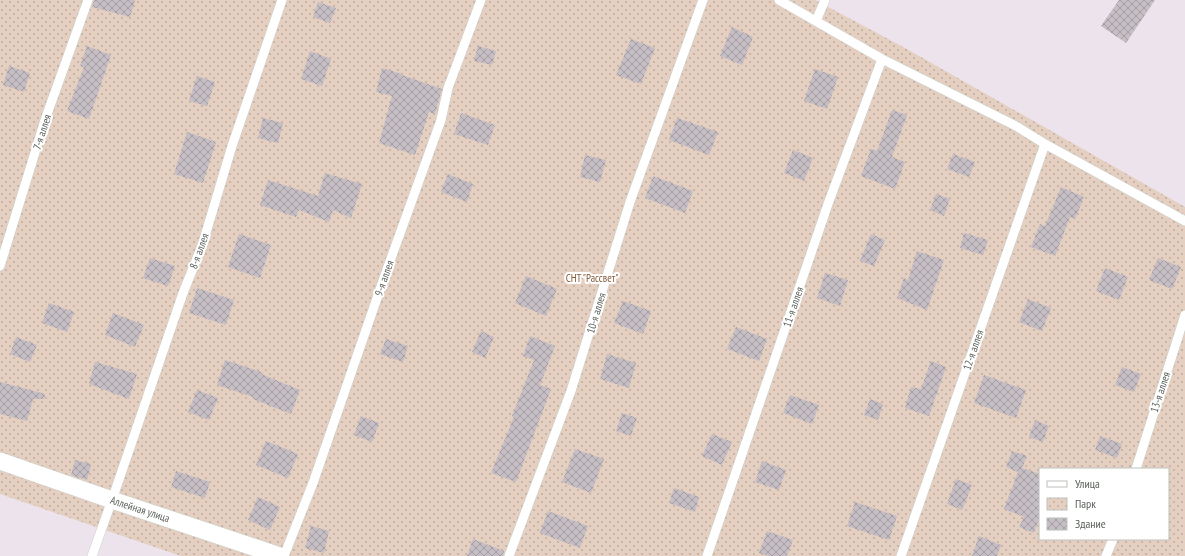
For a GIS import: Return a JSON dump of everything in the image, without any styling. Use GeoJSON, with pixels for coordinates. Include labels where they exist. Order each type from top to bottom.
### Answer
{"type":"FeatureCollection","features":[{"type":"Feature","properties":{"kind":"street","name":"Аллейная улица"},"geometry":{"type":"LineString","coordinates":[[0,461],[280,556]]}},
{"type":"Feature","properties":{"kind":"lane","name":"7-я аллея"},"geometry":{"type":"LineString","coordinates":[[0,266],[45,120],[88,0]]}},
{"type":"Feature","properties":{"kind":"lane","name":"8-я аллея"},"geometry":{"type":"LineString","coordinates":[[92,556],[183,293],[202,246],[232,146],[282,0]]}},
{"type":"Feature","properties":{"kind":"lane","name":"9-я аллея"},"geometry":{"type":"LineString","coordinates":[[284,556],[313,483],[385,275],[441,120],[448,88],[481,0]]}},
{"type":"Feature","properties":{"kind":"lane","name":"10-я аллея"},"geometry":{"type":"LineString","coordinates":[[509,556],[571,390],[630,202],[703,0]]}},
{"type":"Feature","properties":{"kind":"lane"},"geometry":{"type":"LineString","coordinates":[[779,0],[882,58],[1016,126],[1045,144],[1185,221]]}},
{"type":"Feature","properties":{"kind":"lane"},"geometry":{"type":"LineString","coordinates":[[816,21],[825,0]]}},
{"type":"Feature","properties":{"kind":"lane","name":"11-я аллея"},"geometry":{"type":"LineString","coordinates":[[707,556],[828,204],[882,58]]}},
{"type":"Feature","properties":{"kind":"lane","name":"12-я аллея"},"geometry":{"type":"LineString","coordinates":[[901,556],[1045,144]]}},
{"type":"Feature","properties":{"kind":"lane","name":"13-я аллея"},"geometry":{"type":"LineString","coordinates":[[1136,468],[1185,315]]}},
{"type":"Feature","properties":{"kind":"lane"},"geometry":{"type":"LineString","coordinates":[[1106,556],[1113,540]]}},
{"type":"Feature","properties":{"kind":"green space","name":"СНТ \"Рассвет\""},"geometry":{"type":"Polygon","coordinates":[[[0,0],[815,0],[905,48],[1185,207],[1185,556],[181,556],[0,494],[0,0]]]}},
{"type":"Feature","properties":{"kind":"building"},"geometry":{"type":"Polygon","coordinates":[[[94,0],[135,0],[130,17],[92,7],[94,0]]]}},
{"type":"Feature","properties":{"kind":"building"},"geometry":{"type":"Polygon","coordinates":[[[1119,0],[1155,0],[1126,43],[1101,26],[1119,0]]]}},
{"type":"Feature","properties":{"kind":"building"},"geometry":{"type":"Polygon","coordinates":[[[318,2],[336,8],[330,23],[313,17],[318,2]]]}},
{"type":"Feature","properties":{"kind":"building"},"geometry":{"type":"Polygon","coordinates":[[[732,27],[753,37],[742,65],[720,56],[732,27]]]}},
{"type":"Feature","properties":{"kind":"building"},"geometry":{"type":"Polygon","coordinates":[[[631,39],[655,48],[641,84],[616,75],[631,39]]]}},
{"type":"Feature","properties":{"kind":"building"},"geometry":{"type":"Polygon","coordinates":[[[87,46],[111,55],[89,119],[67,111],[84,67],[80,66],[87,46]]]}},
{"type":"Feature","properties":{"kind":"building"},"geometry":{"type":"Polygon","coordinates":[[[478,46],[496,51],[492,65],[474,61],[478,46]]]}},
{"type":"Feature","properties":{"kind":"building"},"geometry":{"type":"Polygon","coordinates":[[[310,51],[331,59],[322,86],[301,79],[310,51]]]}},
{"type":"Feature","properties":{"kind":"building"},"geometry":{"type":"Polygon","coordinates":[[[9,66],[30,73],[24,92],[3,85],[9,66]]]}},
{"type":"Feature","properties":{"kind":"building"},"geometry":{"type":"Polygon","coordinates":[[[382,68],[442,89],[435,114],[429,112],[415,155],[379,143],[392,96],[376,92],[382,68]]]}},
{"type":"Feature","properties":{"kind":"building"},"geometry":{"type":"Polygon","coordinates":[[[815,69],[838,77],[827,109],[804,101],[815,69]]]}},
{"type":"Feature","properties":{"kind":"building"},"geometry":{"type":"Polygon","coordinates":[[[197,76],[215,82],[207,106],[189,101],[197,76]]]}},
{"type":"Feature","properties":{"kind":"building"},"geometry":{"type":"Polygon","coordinates":[[[892,110],[907,115],[892,157],[905,162],[895,189],[861,176],[871,149],[877,151],[892,110]]]}},
{"type":"Feature","properties":{"kind":"building"},"geometry":{"type":"Polygon","coordinates":[[[461,113],[495,125],[488,145],[454,134],[461,113]]]}},
{"type":"Feature","properties":{"kind":"building"},"geometry":{"type":"Polygon","coordinates":[[[263,118],[283,123],[278,143],[258,138],[263,118]]]}},
{"type":"Feature","properties":{"kind":"building"},"geometry":{"type":"Polygon","coordinates":[[[677,118],[718,132],[709,155],[669,140],[677,118]]]}},
{"type":"Feature","properties":{"kind":"building"},"geometry":{"type":"Polygon","coordinates":[[[187,132],[216,142],[203,183],[174,174],[187,132]]]}},
{"type":"Feature","properties":{"kind":"building"},"geometry":{"type":"Polygon","coordinates":[[[793,150],[813,158],[804,181],[784,173],[793,150]]]}},
{"type":"Feature","properties":{"kind":"building"},"geometry":{"type":"Polygon","coordinates":[[[953,154],[975,162],[969,177],[947,169],[953,154]]]}},
{"type":"Feature","properties":{"kind":"building"},"geometry":{"type":"Polygon","coordinates":[[[585,155],[606,160],[600,182],[580,177],[585,155]]]}},
{"type":"Feature","properties":{"kind":"building"},"geometry":{"type":"Polygon","coordinates":[[[325,173],[362,184],[351,218],[333,210],[329,222],[299,210],[296,217],[260,205],[268,180],[318,196],[325,173]]]}},
{"type":"Feature","properties":{"kind":"building"},"geometry":{"type":"Polygon","coordinates":[[[448,174],[473,184],[467,202],[441,192],[448,174]]]}},
{"type":"Feature","properties":{"kind":"building"},"geometry":{"type":"Polygon","coordinates":[[[653,176],[693,191],[685,213],[645,198],[653,176]]]}},
{"type":"Feature","properties":{"kind":"building"},"geometry":{"type":"Polygon","coordinates":[[[1061,187],[1084,197],[1075,219],[1070,217],[1055,256],[1031,247],[1040,224],[1045,226],[1061,187]]]}},
{"type":"Feature","properties":{"kind":"building"},"geometry":{"type":"Polygon","coordinates":[[[936,194],[950,199],[944,216],[930,210],[936,194]]]}},
{"type":"Feature","properties":{"kind":"building"},"geometry":{"type":"Polygon","coordinates":[[[964,233],[988,240],[983,255],[960,248],[964,233]]]}},
{"type":"Feature","properties":{"kind":"building"},"geometry":{"type":"Polygon","coordinates":[[[239,234],[271,245],[260,278],[228,267],[239,234]]]}},
{"type":"Feature","properties":{"kind":"building"},"geometry":{"type":"Polygon","coordinates":[[[871,234],[885,240],[874,266],[860,261],[871,234]]]}},
{"type":"Feature","properties":{"kind":"building"},"geometry":{"type":"Polygon","coordinates":[[[917,251],[944,260],[927,310],[897,298],[904,278],[908,280],[917,251]]]}},
{"type":"Feature","properties":{"kind":"building"},"geometry":{"type":"Polygon","coordinates":[[[150,258],[175,266],[168,286],[143,278],[150,258]]]}},
{"type":"Feature","properties":{"kind":"building"},"geometry":{"type":"Polygon","coordinates":[[[1158,258],[1181,267],[1172,289],[1149,280],[1158,258]]]}},
{"type":"Feature","properties":{"kind":"building"},"geometry":{"type":"Polygon","coordinates":[[[1105,268],[1128,277],[1119,300],[1096,291],[1105,268]]]}},
{"type":"Feature","properties":{"kind":"building"},"geometry":{"type":"Polygon","coordinates":[[[825,273],[848,280],[840,306],[817,298],[825,273]]]}},
{"type":"Feature","properties":{"kind":"building"},"geometry":{"type":"Polygon","coordinates":[[[526,276],[557,289],[546,316],[515,303],[526,276]]]}},
{"type":"Feature","properties":{"kind":"building"},"geometry":{"type":"Polygon","coordinates":[[[197,288],[234,300],[226,325],[189,313],[197,288]]]}},
{"type":"Feature","properties":{"kind":"building"},"geometry":{"type":"Polygon","coordinates":[[[1028,299],[1051,308],[1042,331],[1019,322],[1028,299]]]}},
{"type":"Feature","properties":{"kind":"building"},"geometry":{"type":"Polygon","coordinates":[[[623,301],[651,311],[643,334],[614,323],[623,301]]]}},
{"type":"Feature","properties":{"kind":"building"},"geometry":{"type":"Polygon","coordinates":[[[49,303],[74,312],[67,332],[42,323],[49,303]]]}},
{"type":"Feature","properties":{"kind":"building"},"geometry":{"type":"Polygon","coordinates":[[[113,313],[144,325],[135,347],[105,335],[113,313]]]}},
{"type":"Feature","properties":{"kind":"building"},"geometry":{"type":"Polygon","coordinates":[[[736,327],[767,339],[759,361],[727,349],[736,327]]]}},
{"type":"Feature","properties":{"kind":"building"},"geometry":{"type":"Polygon","coordinates":[[[481,331],[494,337],[485,358],[472,352],[481,331]]]}},
{"type":"Feature","properties":{"kind":"building"},"geometry":{"type":"Polygon","coordinates":[[[530,336],[555,346],[540,385],[551,389],[516,482],[491,473],[514,417],[512,416],[534,360],[523,356],[530,336]]]}},
{"type":"Feature","properties":{"kind":"building"},"geometry":{"type":"Polygon","coordinates":[[[16,337],[37,345],[30,362],[10,354],[16,337]]]}},
{"type":"Feature","properties":{"kind":"building"},"geometry":{"type":"Polygon","coordinates":[[[386,339],[408,346],[403,362],[380,354],[386,339]]]}},
{"type":"Feature","properties":{"kind":"building"},"geometry":{"type":"Polygon","coordinates":[[[607,354],[636,363],[629,388],[600,379],[607,354]]]}},
{"type":"Feature","properties":{"kind":"building"},"geometry":{"type":"Polygon","coordinates":[[[225,360],[261,372],[261,374],[300,390],[291,414],[253,399],[253,397],[217,385],[225,360]]]}},
{"type":"Feature","properties":{"kind":"building"},"geometry":{"type":"Polygon","coordinates":[[[931,361],[946,367],[929,416],[905,408],[911,387],[921,389],[931,361]]]}},
{"type":"Feature","properties":{"kind":"building"},"geometry":{"type":"Polygon","coordinates":[[[95,362],[137,374],[129,399],[89,384],[95,362]]]}},
{"type":"Feature","properties":{"kind":"building"},"geometry":{"type":"Polygon","coordinates":[[[1122,367],[1141,374],[1134,392],[1115,385],[1122,367]]]}},
{"type":"Feature","properties":{"kind":"building"},"geometry":{"type":"Polygon","coordinates":[[[984,375],[1026,390],[1016,418],[974,403],[984,375]]]}},
{"type":"Feature","properties":{"kind":"building"},"geometry":{"type":"Polygon","coordinates":[[[0,382],[45,394],[44,399],[33,399],[27,421],[0,414],[0,382]]]}},
{"type":"Feature","properties":{"kind":"building"},"geometry":{"type":"Polygon","coordinates":[[[197,390],[218,398],[209,420],[188,412],[197,390]]]}},
{"type":"Feature","properties":{"kind":"building"},"geometry":{"type":"Polygon","coordinates":[[[790,395],[819,405],[812,424],[783,413],[790,395]]]}},
{"type":"Feature","properties":{"kind":"building"},"geometry":{"type":"Polygon","coordinates":[[[870,399],[883,404],[878,420],[864,415],[870,399]]]}},
{"type":"Feature","properties":{"kind":"building"},"geometry":{"type":"Polygon","coordinates":[[[622,413],[637,418],[631,436],[616,431],[622,413]]]}},
{"type":"Feature","properties":{"kind":"building"},"geometry":{"type":"Polygon","coordinates":[[[361,416],[379,423],[372,442],[354,435],[361,416]]]}},
{"type":"Feature","properties":{"kind":"building"},"geometry":{"type":"Polygon","coordinates":[[[1035,420],[1049,426],[1043,442],[1029,437],[1035,420]]]}},
{"type":"Feature","properties":{"kind":"building"},"geometry":{"type":"Polygon","coordinates":[[[712,434],[732,442],[722,465],[702,456],[712,434]]]}},
{"type":"Feature","properties":{"kind":"building"},"geometry":{"type":"Polygon","coordinates":[[[1100,436],[1122,444],[1117,458],[1095,450],[1100,436]]]}},
{"type":"Feature","properties":{"kind":"building"},"geometry":{"type":"Polygon","coordinates":[[[266,441],[298,454],[288,478],[256,465],[266,441]]]}},
{"type":"Feature","properties":{"kind":"building"},"geometry":{"type":"Polygon","coordinates":[[[575,449],[604,459],[591,493],[562,482],[575,449]]]}},
{"type":"Feature","properties":{"kind":"building"},"geometry":{"type":"Polygon","coordinates":[[[1012,451],[1027,456],[1022,468],[1039,474],[1039,519],[1034,533],[1019,527],[1024,517],[1004,509],[1018,472],[1006,467],[1012,451]]]}},
{"type":"Feature","properties":{"kind":"building"},"geometry":{"type":"Polygon","coordinates":[[[75,460],[91,464],[87,480],[71,475],[75,460]]]}},
{"type":"Feature","properties":{"kind":"building"},"geometry":{"type":"Polygon","coordinates":[[[762,461],[786,470],[779,490],[755,482],[762,461]]]}},
{"type":"Feature","properties":{"kind":"building"},"geometry":{"type":"Polygon","coordinates":[[[176,471],[210,482],[205,498],[171,487],[176,471]]]}},
{"type":"Feature","properties":{"kind":"building"},"geometry":{"type":"Polygon","coordinates":[[[956,479],[972,485],[962,510],[947,504],[956,479]]]}},
{"type":"Feature","properties":{"kind":"building"},"geometry":{"type":"Polygon","coordinates":[[[674,488],[699,497],[695,512],[669,503],[674,488]]]}},
{"type":"Feature","properties":{"kind":"building"},"geometry":{"type":"Polygon","coordinates":[[[258,497],[280,507],[270,530],[248,520],[258,497]]]}},
{"type":"Feature","properties":{"kind":"building"},"geometry":{"type":"Polygon","coordinates":[[[855,502],[897,516],[889,540],[847,526],[855,502]]]}},
{"type":"Feature","properties":{"kind":"building"},"geometry":{"type":"Polygon","coordinates":[[[548,511],[588,526],[580,548],[540,533],[548,511]]]}},
{"type":"Feature","properties":{"kind":"building"},"geometry":{"type":"Polygon","coordinates":[[[311,526],[329,531],[324,553],[305,548],[311,526]]]}},
{"type":"Feature","properties":{"kind":"building"},"geometry":{"type":"Polygon","coordinates":[[[767,531],[793,540],[787,556],[769,556],[759,553],[767,531]]]}},
{"type":"Feature","properties":{"kind":"building"},"geometry":{"type":"Polygon","coordinates":[[[979,536],[1001,545],[997,556],[972,556],[979,536]]]}},
{"type":"Feature","properties":{"kind":"building"},"geometry":{"type":"Polygon","coordinates":[[[473,539],[504,551],[503,556],[467,556],[473,539]]]}}]}
